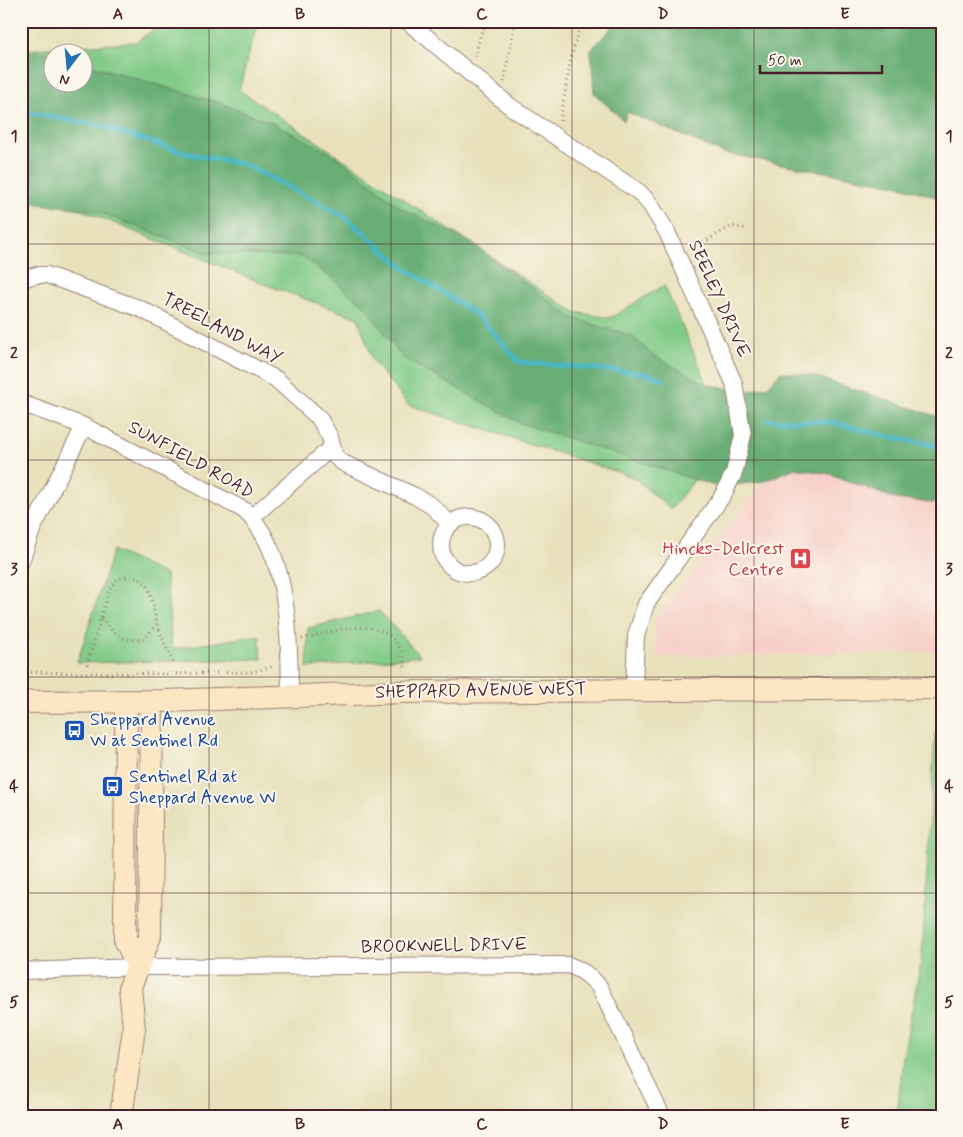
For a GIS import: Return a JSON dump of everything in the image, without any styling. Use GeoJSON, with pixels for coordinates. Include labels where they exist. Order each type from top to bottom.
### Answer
{"type":"FeatureCollection","features":[{"type":"Feature","properties":{"kind":"main road","name":"SHEPPARD AVENUE WEST"},"geometry":{"type":"LineString","coordinates":[[21,702],[126,702],[290,695],[634,689],[942,688]]}},
{"type":"Feature","properties":{"kind":"main road"},"geometry":{"type":"LineString","coordinates":[[121,1116],[134,1029],[130,987],[150,936],[152,701]]}},
{"type":"Feature","properties":{"kind":"main road"},"geometry":{"type":"LineString","coordinates":[[126,702],[125,939],[138,968]]}},
{"type":"Feature","properties":{"kind":"street","name":"SEELEY DRIVE"},"geometry":{"type":"LineString","coordinates":[[407,21],[500,99],[638,192],[650,204],[667,232],[734,383],[744,435],[734,473],[722,495],[646,604],[636,636],[634,689]]}},
{"type":"Feature","properties":{"kind":"street","name":"TREELAND WAY"},"geometry":{"type":"LineString","coordinates":[[21,279],[37,275],[47,275],[141,309],[257,368],[276,379],[318,418],[330,436],[335,456],[343,463],[415,496],[432,506],[449,523]]}},
{"type":"Feature","properties":{"kind":"street","name":"SUNFIELD ROAD"},"geometry":{"type":"LineString","coordinates":[[21,403],[84,426],[180,475],[244,510],[252,517],[262,533],[280,577],[290,643],[290,695]]}},
{"type":"Feature","properties":{"kind":"street"},"geometry":{"type":"LineString","coordinates":[[21,560],[32,530],[84,426]]}},
{"type":"Feature","properties":{"kind":"street"},"geometry":{"type":"LineString","coordinates":[[252,517],[332,447]]}},
{"type":"Feature","properties":{"kind":"street","name":"BROOKWELL DRIVE"},"geometry":{"type":"LineString","coordinates":[[21,971],[138,968],[568,965],[586,973],[600,988],[662,1116]]}},
{"type":"Feature","properties":{"kind":"path"},"geometry":{"type":"LineString","coordinates":[[470,74],[481,33],[490,21]]}},
{"type":"Feature","properties":{"kind":"path"},"geometry":{"type":"LineString","coordinates":[[500,99],[515,21]]}},
{"type":"Feature","properties":{"kind":"path"},"geometry":{"type":"LineString","coordinates":[[557,138],[571,58],[581,21]]}},
{"type":"Feature","properties":{"kind":"path"},"geometry":{"type":"LineString","coordinates":[[678,257],[732,226],[748,229]]}},
{"type":"Feature","properties":{"kind":"path"},"geometry":{"type":"LineString","coordinates":[[87,665],[108,593],[118,579],[130,576],[142,580],[151,592],[157,624],[174,666]]}},
{"type":"Feature","properties":{"kind":"path"},"geometry":{"type":"LineString","coordinates":[[100,618],[117,636],[130,641],[144,639],[157,624]]}},
{"type":"Feature","properties":{"kind":"path"},"geometry":{"type":"LineString","coordinates":[[290,643],[343,628],[358,627],[382,631],[394,638],[403,652],[405,669]]}},
{"type":"Feature","properties":{"kind":"path"},"geometry":{"type":"LineString","coordinates":[[21,672],[152,674],[251,672],[264,667],[289,665]]}},
{"type":"Feature","properties":{"kind":"shaded area"},"geometry":{"type":"Polygon","coordinates":[[[795,468],[830,474],[896,499],[932,503],[942,499],[942,652],[657,657],[656,618],[765,481],[795,468]]]}},
{"type":"Feature","properties":{"kind":"green space"},"geometry":{"type":"Polygon","coordinates":[[[166,21],[253,21],[257,24],[239,90],[574,312],[610,318],[664,285],[719,410],[710,461],[671,509],[633,477],[408,405],[373,361],[358,318],[272,287],[74,207],[21,197],[21,50],[42,49],[42,92],[92,92],[92,45],[136,42],[166,21]]]}},
{"type":"Feature","properties":{"kind":"green space"},"geometry":{"type":"Polygon","coordinates":[[[618,21],[942,21],[942,199],[900,186],[723,153],[627,112],[624,121],[594,93],[591,50],[618,21]]]}},
{"type":"Feature","properties":{"kind":"green space"},"geometry":{"type":"Polygon","coordinates":[[[21,52],[42,52],[42,92],[92,92],[92,66],[217,102],[273,123],[337,157],[401,208],[472,243],[572,318],[633,336],[651,354],[706,384],[745,392],[768,386],[781,372],[810,375],[942,418],[942,499],[932,503],[896,499],[830,474],[795,468],[765,481],[718,487],[520,423],[403,358],[364,305],[304,257],[206,253],[93,210],[21,202],[21,52]]]}},
{"type":"Feature","properties":{"kind":"green space"},"geometry":{"type":"Polygon","coordinates":[[[113,550],[166,575],[172,649],[259,635],[262,659],[77,663],[113,550]]]}},
{"type":"Feature","properties":{"kind":"green space"},"geometry":{"type":"Polygon","coordinates":[[[379,611],[420,656],[307,668],[308,628],[379,611]]]}},
{"type":"Feature","properties":{"kind":"green space"},"geometry":{"type":"Polygon","coordinates":[[[935,733],[942,733],[942,1116],[897,1116],[903,1057],[922,956],[935,733]]]}},
{"type":"Feature","properties":{"kind":"waterway"},"geometry":{"type":"LineString","coordinates":[[21,111],[100,126],[189,154],[244,164],[344,216],[403,267],[477,315],[519,362],[643,373],[663,379]]}},
{"type":"Feature","properties":{"kind":"waterway"},"geometry":{"type":"LineString","coordinates":[[768,420],[833,422],[881,435],[942,447]]}},
{"type":"Feature","properties":{"kind":"place","name":"Hincks-Dellcrest Centre"},"geometry":{"type":"Point","coordinates":[800,559]}},
{"type":"Feature","properties":{"kind":"place","name":"Sheppard Avenue W at Sentinel Rd"},"geometry":{"type":"Point","coordinates":[74,730]}},
{"type":"Feature","properties":{"kind":"place","name":"Sentinel Rd at Sheppard Avenue W"},"geometry":{"type":"Point","coordinates":[113,787]}}]}
